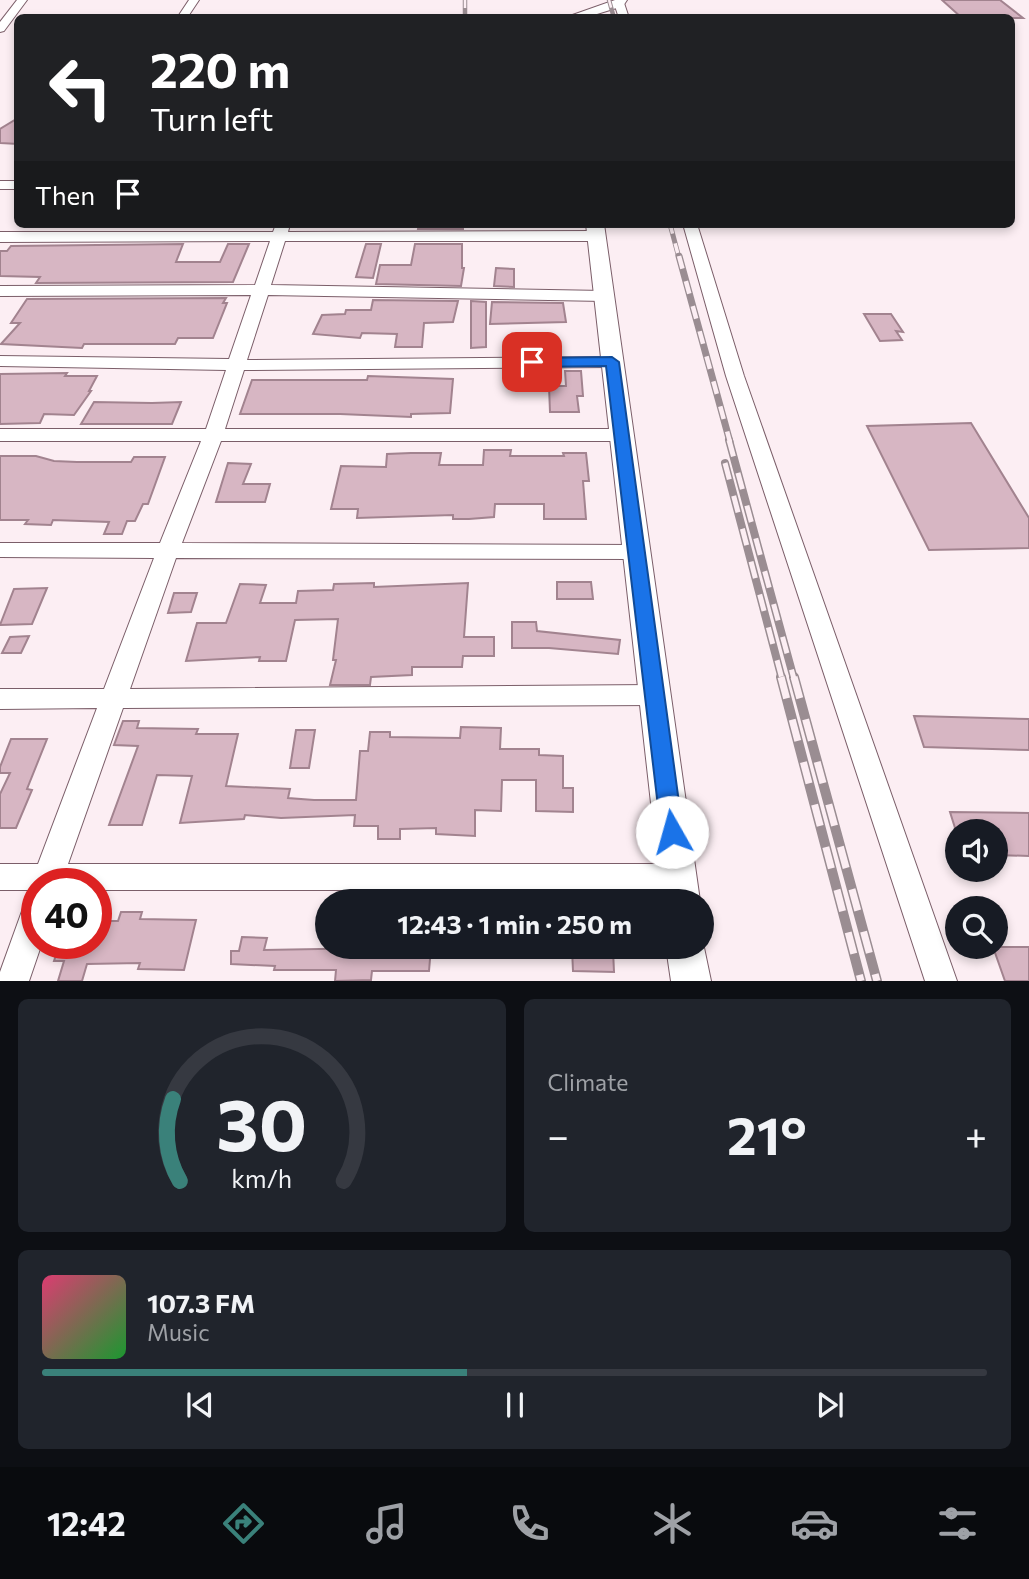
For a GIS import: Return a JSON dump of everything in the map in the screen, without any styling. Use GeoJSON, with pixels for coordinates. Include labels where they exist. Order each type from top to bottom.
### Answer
{"type":"FeatureCollection","features":[{"type":"Feature","properties":{"kind":"street"},"geometry":{"type":"LineString","coordinates":[[0,29],[22,0]]}},
{"type":"Feature","properties":{"kind":"street"},"geometry":{"type":"LineString","coordinates":[[582,14],[620,1]]}},
{"type":"Feature","properties":{"kind":"street"},"geometry":{"type":"LineString","coordinates":[[691,228],[735,376],[941,981]]}},
{"type":"Feature","properties":{"kind":"street"},"geometry":{"type":"LineString","coordinates":[[51,868],[168,550],[214,433],[281,230]]}},
{"type":"Feature","properties":{"kind":"street"},"geometry":{"type":"LineString","coordinates":[[0,237],[281,230],[596,230],[679,889],[112,881]]}},
{"type":"Feature","properties":{"kind":"street"},"geometry":{"type":"LineString","coordinates":[[0,292],[261,290],[604,296]]}},
{"type":"Feature","properties":{"kind":"street"},"geometry":{"type":"LineString","coordinates":[[0,361],[237,365],[612,362]]}},
{"type":"Feature","properties":{"kind":"street"},"geometry":{"type":"LineString","coordinates":[[0,435],[622,435]]}},
{"type":"Feature","properties":{"kind":"street"},"geometry":{"type":"LineString","coordinates":[[0,550],[637,552]]}},
{"type":"Feature","properties":{"kind":"street"},"geometry":{"type":"LineString","coordinates":[[0,699],[655,695]]}},
{"type":"Feature","properties":{"kind":"street"},"geometry":{"type":"LineString","coordinates":[[0,877],[21,878]]}},
{"type":"Feature","properties":{"kind":"street"},"geometry":{"type":"LineString","coordinates":[[13,981],[21,958]]}},
{"type":"Feature","properties":{"kind":"street"},"geometry":{"type":"LineString","coordinates":[[688,959],[691,981]]}},
{"type":"Feature","properties":{"kind":"building"},"geometry":{"type":"Polygon","coordinates":[[[942,0],[1000,0],[1023,18],[1015,18],[1015,14],[958,14],[942,0]]]}},
{"type":"Feature","properties":{"kind":"building"},"geometry":{"type":"Polygon","coordinates":[[[14,120],[14,144],[0,143],[0,129],[14,120]]]}},
{"type":"Feature","properties":{"kind":"building"},"geometry":{"type":"Polygon","coordinates":[[[418,228],[463,228],[463,229],[418,228]]]}},
{"type":"Feature","properties":{"kind":"building"},"geometry":{"type":"Polygon","coordinates":[[[183,244],[176,262],[220,262],[228,244],[249,244],[233,282],[36,283],[40,277],[0,276],[0,251],[7,251],[11,246],[183,244]]]}},
{"type":"Feature","properties":{"kind":"building"},"geometry":{"type":"Polygon","coordinates":[[[366,244],[381,244],[373,278],[356,277],[366,244]]]}},
{"type":"Feature","properties":{"kind":"building"},"geometry":{"type":"Polygon","coordinates":[[[415,244],[462,244],[464,268],[461,286],[376,284],[380,265],[411,265],[415,244]]]}},
{"type":"Feature","properties":{"kind":"building"},"geometry":{"type":"Polygon","coordinates":[[[496,268],[514,269],[514,287],[494,286],[496,268]]]}},
{"type":"Feature","properties":{"kind":"building"},"geometry":{"type":"Polygon","coordinates":[[[226,298],[223,303],[227,303],[213,338],[178,338],[175,344],[84,344],[82,348],[1,344],[20,323],[11,323],[27,299],[226,298]]]}},
{"type":"Feature","properties":{"kind":"building"},"geometry":{"type":"Polygon","coordinates":[[[373,300],[458,301],[453,322],[424,323],[422,347],[395,347],[397,334],[362,333],[360,338],[313,334],[322,315],[345,314],[346,310],[371,310],[373,300]]]}},
{"type":"Feature","properties":{"kind":"building"},"geometry":{"type":"Polygon","coordinates":[[[471,301],[486,302],[486,347],[471,348],[471,301]]]}},
{"type":"Feature","properties":{"kind":"building"},"geometry":{"type":"Polygon","coordinates":[[[492,302],[563,303],[566,322],[490,324],[492,302]]]}},
{"type":"Feature","properties":{"kind":"building"},"geometry":{"type":"Polygon","coordinates":[[[864,314],[891,314],[903,332],[896,331],[902,340],[880,341],[864,314]]]}},
{"type":"Feature","properties":{"kind":"building"},"geometry":{"type":"Polygon","coordinates":[[[565,371],[581,371],[583,396],[577,396],[579,412],[550,412],[549,386],[566,386],[565,371]]]}},
{"type":"Feature","properties":{"kind":"building"},"geometry":{"type":"Polygon","coordinates":[[[67,373],[65,376],[97,376],[91,391],[74,415],[44,414],[40,423],[0,424],[0,374],[67,373]]]}},
{"type":"Feature","properties":{"kind":"building"},"geometry":{"type":"Polygon","coordinates":[[[368,376],[453,379],[450,413],[411,414],[411,417],[240,414],[252,380],[367,380],[368,376]]]}},
{"type":"Feature","properties":{"kind":"building"},"geometry":{"type":"Polygon","coordinates":[[[94,402],[181,402],[172,424],[81,424],[94,402]]]}},
{"type":"Feature","properties":{"kind":"building"},"geometry":{"type":"Polygon","coordinates":[[[971,423],[1029,518],[1029,548],[929,550],[867,426],[971,423]]]}},
{"type":"Feature","properties":{"kind":"building"},"geometry":{"type":"Polygon","coordinates":[[[484,450],[511,450],[510,456],[564,456],[563,453],[586,453],[589,481],[583,481],[586,519],[544,519],[544,504],[495,504],[494,517],[469,519],[453,519],[453,515],[357,518],[358,509],[331,509],[341,466],[386,467],[387,454],[411,453],[441,453],[439,465],[483,465],[484,450]]]}},
{"type":"Feature","properties":{"kind":"building"},"geometry":{"type":"Polygon","coordinates":[[[0,456],[36,456],[54,461],[77,462],[131,462],[134,457],[165,457],[148,504],[143,504],[135,521],[127,521],[122,534],[104,534],[109,522],[53,520],[51,525],[25,524],[28,520],[0,520],[0,456]]]}},
{"type":"Feature","properties":{"kind":"building"},"geometry":{"type":"Polygon","coordinates":[[[228,463],[251,464],[243,484],[270,484],[265,502],[216,502],[228,463]]]}},
{"type":"Feature","properties":{"kind":"building"},"geometry":{"type":"Polygon","coordinates":[[[557,582],[591,582],[593,599],[557,599],[557,582]]]}},
{"type":"Feature","properties":{"kind":"building"},"geometry":{"type":"Polygon","coordinates":[[[374,583],[374,587],[468,583],[464,637],[494,637],[494,656],[463,656],[462,667],[412,667],[412,675],[371,677],[370,685],[330,685],[336,660],[333,660],[338,619],[295,620],[286,661],[259,661],[260,657],[186,661],[197,623],[226,623],[240,584],[266,585],[260,603],[296,603],[298,591],[333,590],[334,584],[374,583]]]}},
{"type":"Feature","properties":{"kind":"building"},"geometry":{"type":"Polygon","coordinates":[[[47,588],[32,624],[0,625],[14,589],[47,588]]]}},
{"type":"Feature","properties":{"kind":"building"},"geometry":{"type":"Polygon","coordinates":[[[174,593],[197,593],[191,612],[168,613],[174,593]]]}},
{"type":"Feature","properties":{"kind":"building"},"geometry":{"type":"Polygon","coordinates":[[[512,622],[536,622],[537,631],[620,640],[618,654],[512,648],[512,622]]]}},
{"type":"Feature","properties":{"kind":"building"},"geometry":{"type":"Polygon","coordinates":[[[29,636],[21,653],[2,653],[10,637],[29,636]]]}},
{"type":"Feature","properties":{"kind":"building"},"geometry":{"type":"Polygon","coordinates":[[[914,716],[1029,719],[1029,750],[924,747],[914,716]]]}},
{"type":"Feature","properties":{"kind":"building"},"geometry":{"type":"Polygon","coordinates":[[[123,721],[139,721],[137,728],[198,729],[196,734],[238,734],[226,786],[290,789],[288,798],[314,800],[356,800],[360,751],[368,751],[370,732],[390,732],[390,737],[460,738],[461,727],[501,728],[500,749],[539,749],[539,755],[563,756],[563,788],[573,788],[573,812],[536,811],[536,780],[502,780],[501,811],[475,810],[475,836],[436,834],[436,828],[400,829],[400,839],[378,839],[378,826],[354,826],[355,815],[281,818],[245,815],[244,819],[180,823],[192,776],[157,775],[142,825],[109,825],[138,746],[114,745],[123,721]]]}},
{"type":"Feature","properties":{"kind":"building"},"geometry":{"type":"Polygon","coordinates":[[[296,730],[315,730],[309,768],[290,768],[296,730]]]}},
{"type":"Feature","properties":{"kind":"building"},"geometry":{"type":"Polygon","coordinates":[[[11,739],[47,739],[27,789],[32,790],[16,828],[0,828],[0,794],[10,773],[0,773],[0,767],[11,739]]]}},
{"type":"Feature","properties":{"kind":"building"},"geometry":{"type":"Polygon","coordinates":[[[950,812],[1029,813],[1029,856],[1008,855],[1008,819],[952,819],[950,812]]]}},
{"type":"Feature","properties":{"kind":"building"},"geometry":{"type":"Polygon","coordinates":[[[121,912],[142,912],[140,919],[196,920],[184,970],[138,969],[140,963],[87,964],[82,981],[58,981],[64,961],[54,961],[55,959],[112,959],[112,921],[118,921],[121,912]]]}},
{"type":"Feature","properties":{"kind":"building"},"geometry":{"type":"Polygon","coordinates":[[[242,937],[267,938],[264,950],[315,949],[315,959],[430,959],[429,971],[372,971],[371,980],[335,981],[336,970],[274,970],[275,966],[231,964],[231,951],[239,951],[242,937]]]}},
{"type":"Feature","properties":{"kind":"building"},"geometry":{"type":"Polygon","coordinates":[[[1008,947],[1029,947],[1029,981],[1005,981],[997,959],[1008,959],[1008,947]]]}},
{"type":"Feature","properties":{"kind":"building"},"geometry":{"type":"Polygon","coordinates":[[[572,959],[613,959],[614,972],[573,971],[572,959]]]}},
{"type":"Feature","properties":{"kind":"railway"},"geometry":{"type":"LineString","coordinates":[[465,0],[465,14]]}},
{"type":"Feature","properties":{"kind":"railway"},"geometry":{"type":"LineString","coordinates":[[609,0],[613,14]]}},
{"type":"Feature","properties":{"kind":"railway"},"geometry":{"type":"LineString","coordinates":[[671,228],[679,258]]}},
{"type":"Feature","properties":{"kind":"railway"},"geometry":{"type":"LineString","coordinates":[[679,256],[730,442]]}},
{"type":"Feature","properties":{"kind":"railway"},"geometry":{"type":"LineString","coordinates":[[729,440],[794,679]]}},
{"type":"Feature","properties":{"kind":"railway"},"geometry":{"type":"LineString","coordinates":[[725,463],[782,679]]}},
{"type":"Feature","properties":{"kind":"railway"},"geometry":{"type":"LineString","coordinates":[[781,677],[861,981]]}},
{"type":"Feature","properties":{"kind":"railway"},"geometry":{"type":"LineString","coordinates":[[794,677],[877,981]]}},
{"type":"Feature","properties":{"kind":"route"},"geometry":{"type":"LineString","coordinates":[[532,362],[612,362],[672,832]]}}]}
